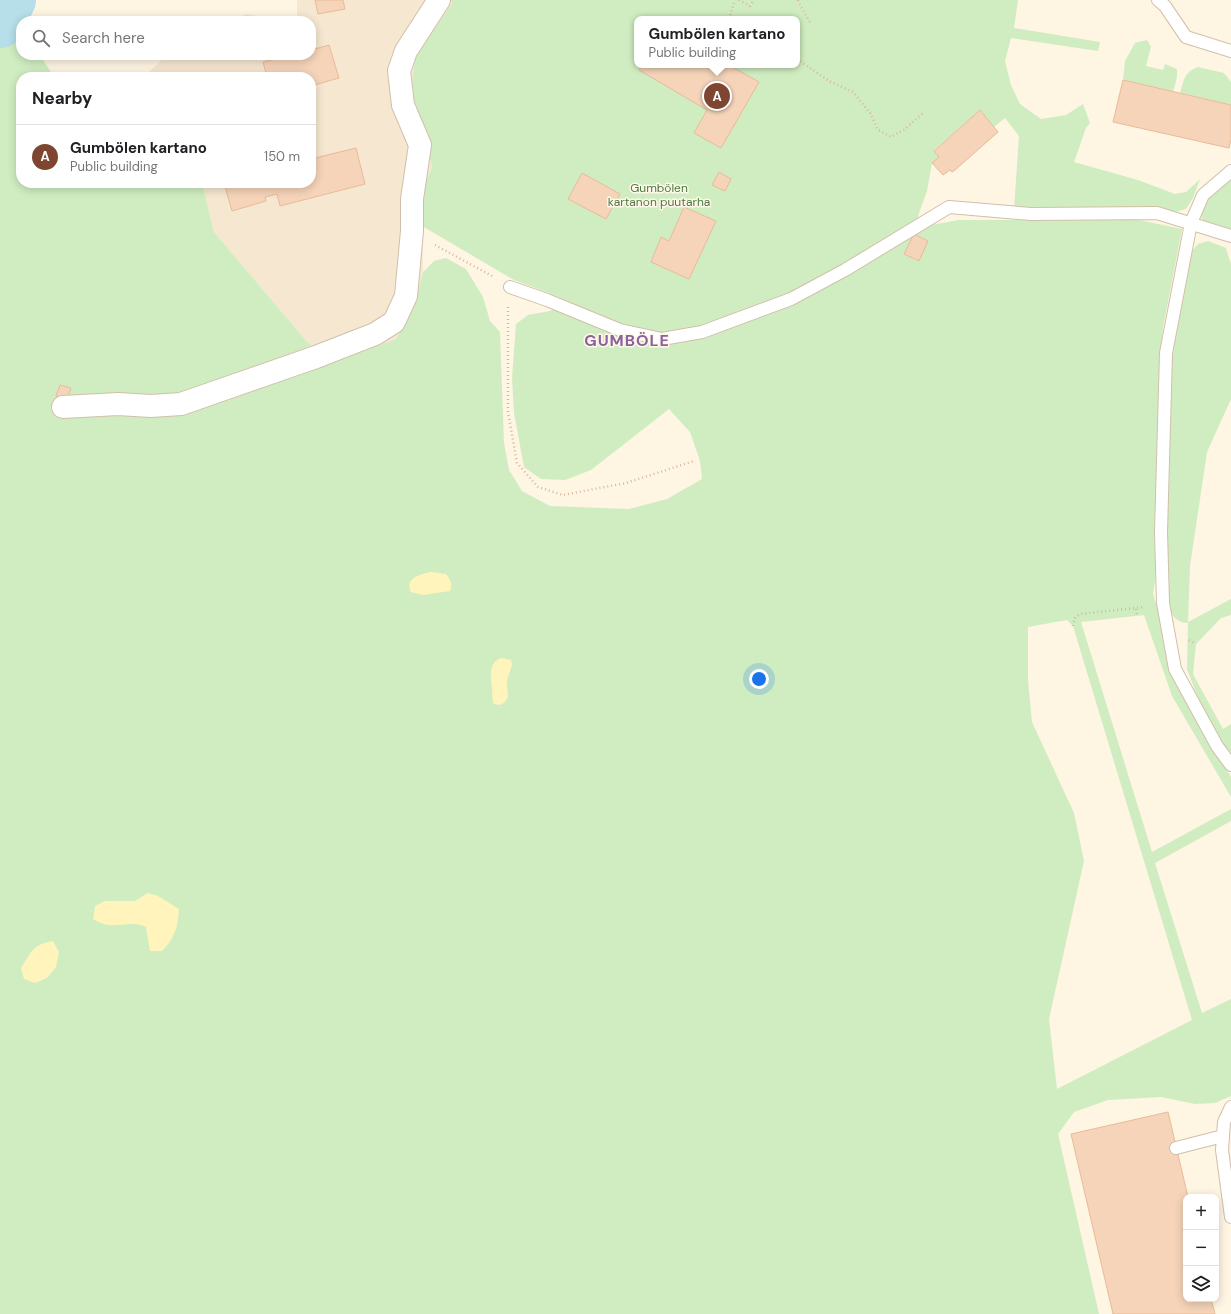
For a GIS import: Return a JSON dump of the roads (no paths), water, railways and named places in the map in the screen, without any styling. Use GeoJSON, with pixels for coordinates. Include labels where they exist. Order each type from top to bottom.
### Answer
{"type":"FeatureCollection","features":[{"type":"Feature","properties":{"kind":"street"},"geometry":{"type":"LineString","coordinates":[[63,407],[118,404],[151,406],[181,404],[316,357],[375,334],[394,322],[406,296],[412,231],[412,199],[420,145],[403,105],[400,71],[406,51],[439,0]]}},
{"type":"Feature","properties":{"kind":"lane"},"geometry":{"type":"LineString","coordinates":[[1158,0],[1165,6],[1186,37],[1231,51]]}},
{"type":"Feature","properties":{"kind":"lane"},"geometry":{"type":"LineString","coordinates":[[1231,171],[1203,196],[1191,223],[1166,353],[1161,532],[1163,603],[1175,669],[1217,746],[1231,765]]}},
{"type":"Feature","properties":{"kind":"lane"},"geometry":{"type":"LineString","coordinates":[[510,287],[547,300],[620,330],[662,339],[702,332],[791,299],[845,270],[949,206],[1031,214],[1157,213],[1231,236]]}},
{"type":"Feature","properties":{"kind":"lane"},"geometry":{"type":"LineString","coordinates":[[1231,1107],[1224,1122],[1222,1150],[1231,1217]]}},
{"type":"Feature","properties":{"kind":"lane"},"geometry":{"type":"LineString","coordinates":[[1176,1148],[1223,1136]]}},
{"type":"Feature","properties":{"kind":"waterway"},"geometry":{"type":"LineString","coordinates":[[0,24],[12,0]]}},
{"type":"Feature","properties":{"kind":"place","name":"Gumbölen kartano"},"geometry":{"type":"Point","coordinates":[717,96]}},
{"type":"Feature","properties":{"kind":"district","name":"GUMBÖLE"},"geometry":{"type":"Point","coordinates":[627,340]}},
{"type":"Feature","properties":{"kind":"park label","name":"Gumbölen kartanon puutarha"},"geometry":{"type":"Point","coordinates":[659,195]}}]}
